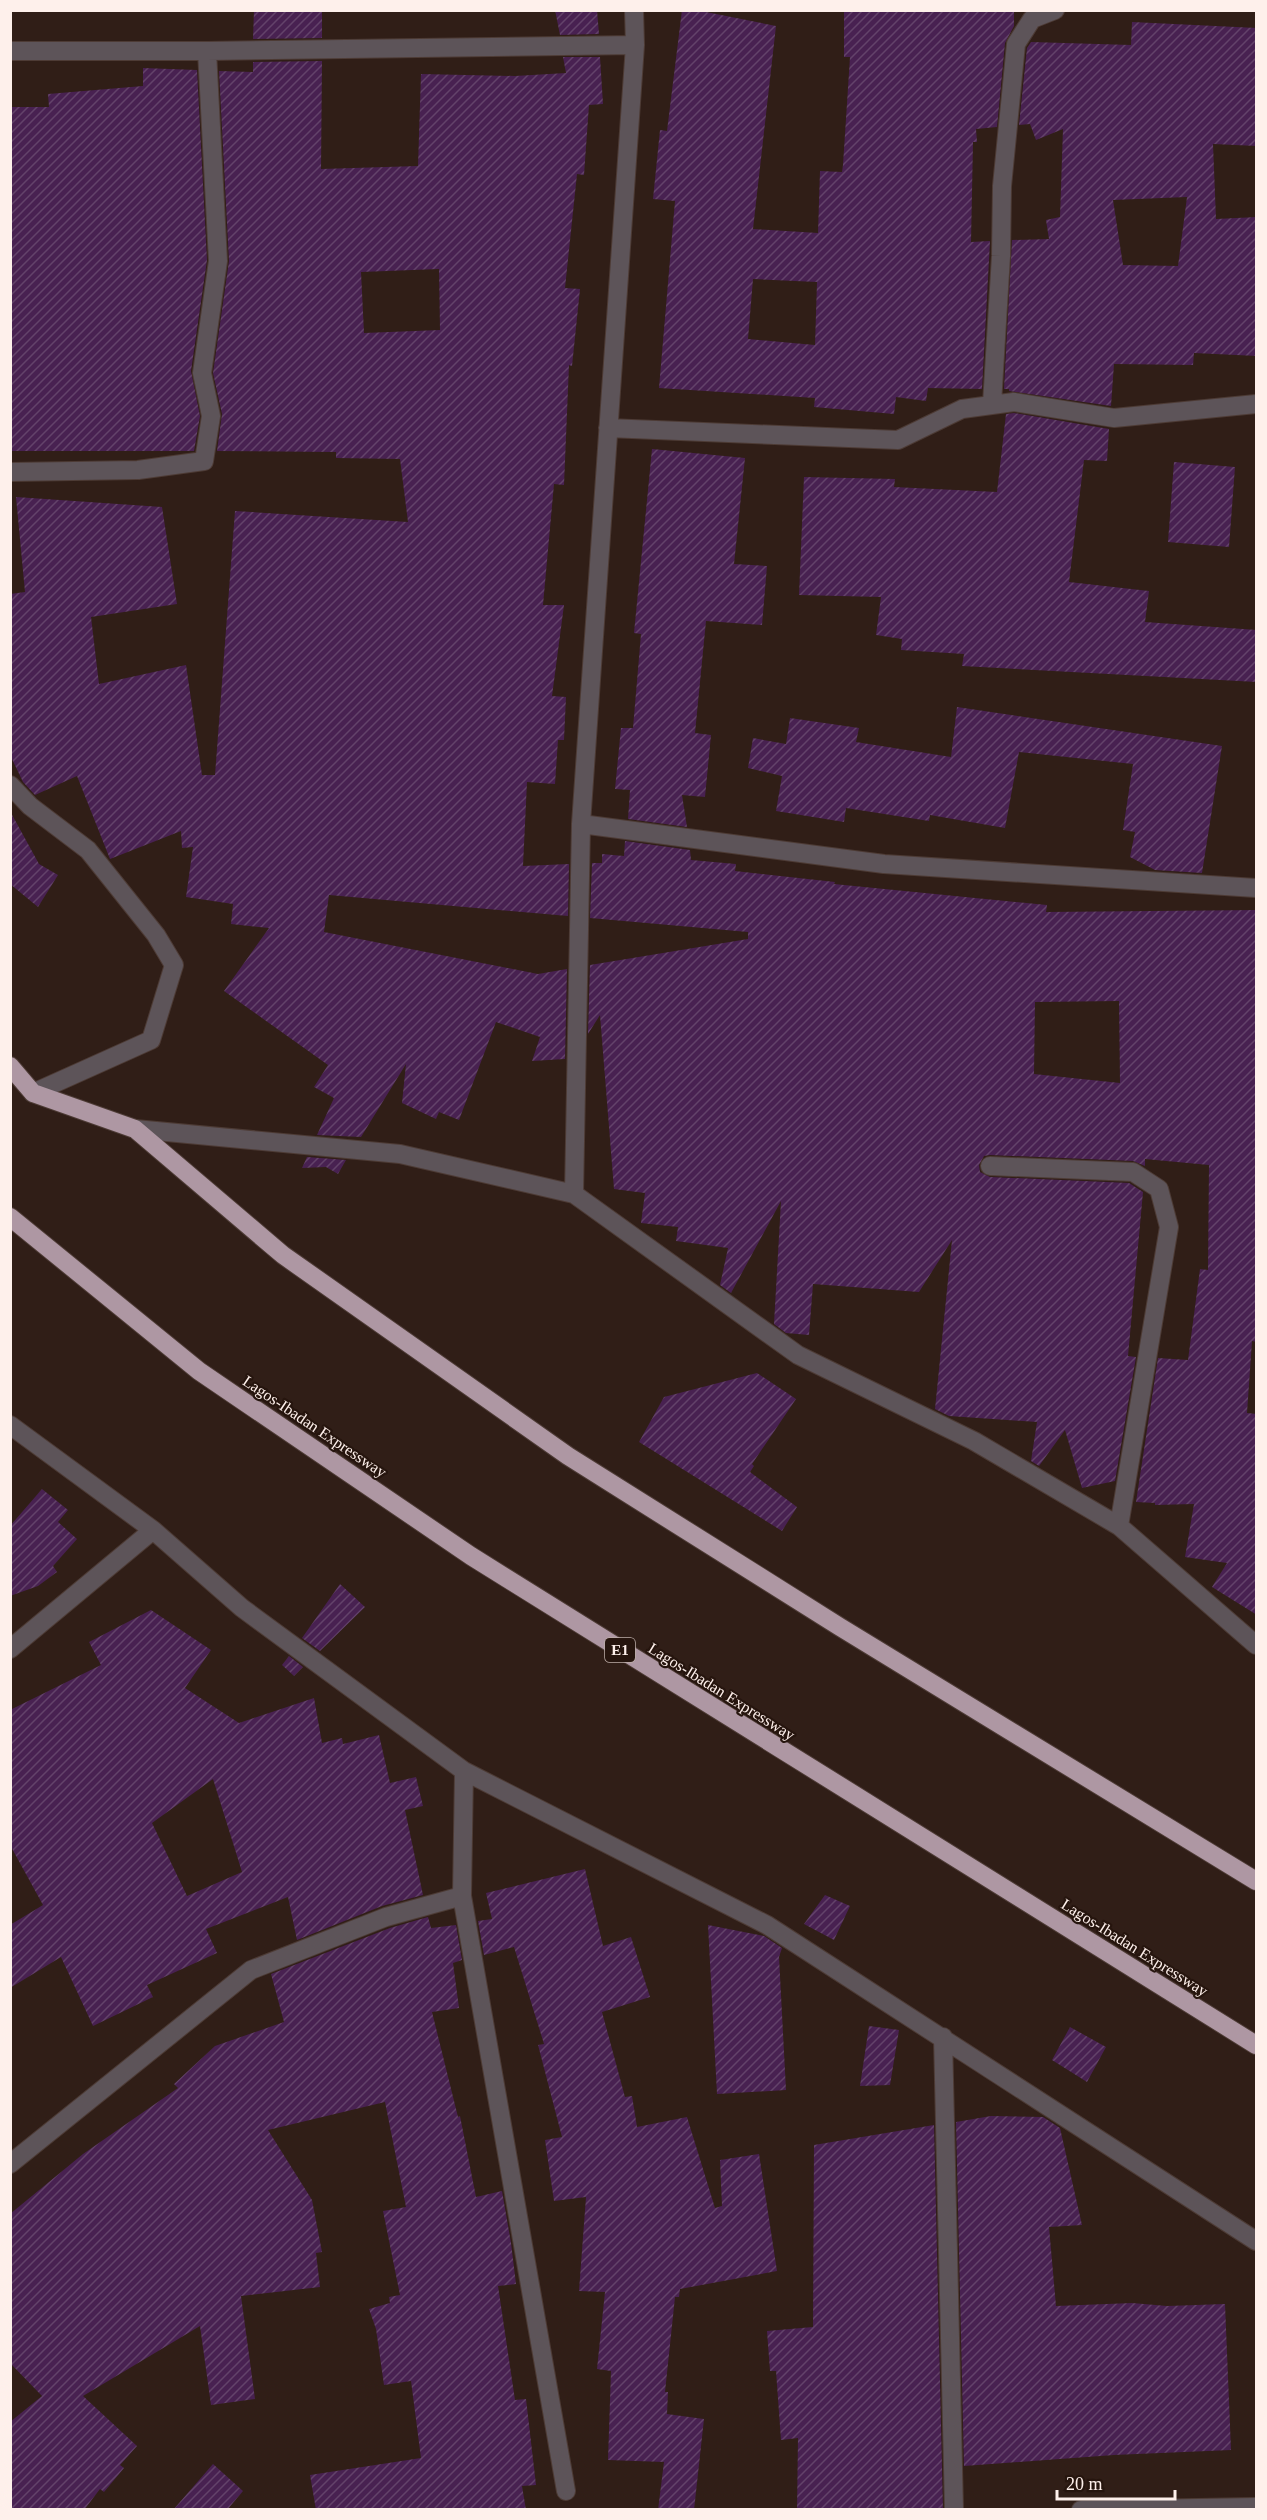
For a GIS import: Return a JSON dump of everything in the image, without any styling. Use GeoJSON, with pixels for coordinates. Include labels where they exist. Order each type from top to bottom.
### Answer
{"type":"FeatureCollection","features":[{"type":"Feature","properties":{"kind":"highway"},"geometry":{"type":"LineString","coordinates":[[10,1066],[33,1093],[135,1129],[283,1255],[568,1456],[830,1620],[1257,1881]]}},
{"type":"Feature","properties":{"kind":"highway","name":"Lagos-Ibadan Expressway"},"geometry":{"type":"LineString","coordinates":[[10,1216],[199,1371],[471,1556],[1257,2045]]}},
{"type":"Feature","properties":{"kind":"street"},"geometry":{"type":"LineString","coordinates":[[574,1194],[581,824],[635,45],[634,10]]}},
{"type":"Feature","properties":{"kind":"street"},"geometry":{"type":"LineString","coordinates":[[992,404],[1001,255],[1002,186],[1016,44],[1032,19],[1055,10]]}},
{"type":"Feature","properties":{"kind":"street"},"geometry":{"type":"LineString","coordinates":[[10,51],[207,51],[635,45]]}},
{"type":"Feature","properties":{"kind":"street"},"geometry":{"type":"LineString","coordinates":[[10,472],[138,470],[204,461],[212,416],[202,374],[218,261],[207,51]]}},
{"type":"Feature","properties":{"kind":"street"},"geometry":{"type":"LineString","coordinates":[[609,428],[898,441],[962,409],[992,404],[1014,402],[1114,418],[1257,404]]}},
{"type":"Feature","properties":{"kind":"street"},"geometry":{"type":"LineString","coordinates":[[10,784],[30,806],[88,850],[156,935],[174,965],[151,1040],[33,1093]]}},
{"type":"Feature","properties":{"kind":"street"},"geometry":{"type":"LineString","coordinates":[[581,824],[884,864],[1257,888]]}},
{"type":"Feature","properties":{"kind":"street"},"geometry":{"type":"LineString","coordinates":[[135,1129],[400,1154],[574,1194],[798,1355],[974,1441],[1119,1526],[1257,1645]]}},
{"type":"Feature","properties":{"kind":"street"},"geometry":{"type":"LineString","coordinates":[[990,1166],[1133,1172],[1159,1189],[1169,1227],[1119,1526]]}},
{"type":"Feature","properties":{"kind":"street"},"geometry":{"type":"LineString","coordinates":[[10,1425],[153,1530],[242,1608],[464,1771],[767,1925],[1257,2241]]}},
{"type":"Feature","properties":{"kind":"street"},"geometry":{"type":"LineString","coordinates":[[10,1650],[153,1530]]}},
{"type":"Feature","properties":{"kind":"street"},"geometry":{"type":"LineString","coordinates":[[464,1771],[462,1896],[566,2491]]}},
{"type":"Feature","properties":{"kind":"street"},"geometry":{"type":"LineString","coordinates":[[10,2164],[251,1970],[386,1917],[462,1896]]}},
{"type":"Feature","properties":{"kind":"street"},"geometry":{"type":"LineString","coordinates":[[943,2037],[954,2510]]}},
{"type":"Feature","properties":{"kind":"street"},"geometry":{"type":"LineString","coordinates":[[1082,2510],[1257,2507]]}},
{"type":"Feature","properties":{"kind":"building"},"geometry":{"type":"Polygon","coordinates":[[[254,10],[322,10],[322,38],[253,39],[254,10]]]}},
{"type":"Feature","properties":{"kind":"building"},"geometry":{"type":"Polygon","coordinates":[[[555,10],[597,10],[599,34],[560,35],[555,10]]]}},
{"type":"Feature","properties":{"kind":"building"},"geometry":{"type":"Polygon","coordinates":[[[682,10],[696,10],[776,26],[753,229],[818,233],[820,171],[842,172],[843,165],[850,57],[844,57],[844,10],[1014,10],[1014,26],[1005,43],[997,127],[976,129],[977,142],[973,142],[971,242],[990,241],[982,389],[928,388],[926,401],[896,397],[894,414],[814,407],[815,398],[659,388],[675,201],[653,199],[660,130],[667,131],[682,10]],[[753,279],[748,339],[815,345],[817,282],[753,279]]]}},
{"type":"Feature","properties":{"kind":"building"},"geometry":{"type":"Polygon","coordinates":[[[1132,22],[1257,28],[1257,146],[1213,144],[1216,219],[1257,217],[1257,356],[1194,353],[1193,365],[1114,364],[1111,406],[1009,391],[1009,389],[1004,389],[1012,240],[1049,239],[1046,220],[1060,217],[1063,129],[1036,140],[1030,124],[1019,125],[1027,48],[1031,42],[1131,45],[1132,22]],[[1187,197],[1113,200],[1123,265],[1178,266],[1187,197]]]}},
{"type":"Feature","properties":{"kind":"building"},"geometry":{"type":"Polygon","coordinates":[[[563,57],[600,57],[603,104],[589,105],[584,175],[577,174],[565,288],[580,289],[572,366],[569,365],[564,485],[554,484],[543,605],[564,605],[552,696],[566,697],[564,740],[558,740],[555,784],[527,782],[523,866],[569,864],[568,916],[329,895],[324,932],[538,974],[567,969],[565,1059],[532,1061],[540,1037],[496,1022],[459,1120],[439,1112],[436,1119],[402,1103],[406,1064],[361,1137],[317,1135],[334,1098],[314,1087],[328,1065],[224,991],[269,928],[231,924],[233,904],[186,897],[193,847],[182,848],[181,831],[110,859],[77,776],[35,795],[23,782],[10,755],[10,594],[25,592],[16,497],[162,507],[177,604],[91,617],[99,684],[186,665],[202,775],[215,775],[235,511],[408,522],[400,459],[336,458],[336,452],[217,451],[222,414],[213,373],[229,261],[219,71],[253,72],[253,62],[322,61],[321,169],[418,166],[421,74],[515,76],[566,73],[563,57]],[[439,269],[361,272],[364,333],[440,330],[439,269]]]}},
{"type":"Feature","properties":{"kind":"building"},"geometry":{"type":"Polygon","coordinates":[[[143,68],[197,70],[207,260],[191,371],[200,416],[194,451],[10,451],[10,107],[49,107],[48,94],[143,86],[143,68]]]}},
{"type":"Feature","properties":{"kind":"building"},"geometry":{"type":"Polygon","coordinates":[[[1014,413],[1109,429],[1107,461],[1084,460],[1069,582],[1149,591],[1145,622],[1257,630],[1257,682],[962,666],[964,654],[901,650],[902,639],[876,635],[881,597],[799,595],[804,477],[895,479],[894,487],[997,492],[1006,414],[1014,413]]]}},
{"type":"Feature","properties":{"kind":"building"},"geometry":{"type":"Polygon","coordinates":[[[652,449],[745,458],[734,564],[767,566],[762,625],[706,621],[695,733],[711,735],[705,797],[682,795],[687,827],[628,819],[630,790],[615,789],[621,728],[633,728],[641,634],[634,633],[652,449]]]}},
{"type":"Feature","properties":{"kind":"building"},"geometry":{"type":"Polygon","coordinates":[[[1174,462],[1235,467],[1229,547],[1168,542],[1174,462]]]}},
{"type":"Feature","properties":{"kind":"building"},"geometry":{"type":"Polygon","coordinates":[[[957,707],[1222,746],[1202,873],[1155,870],[1130,857],[1135,832],[1123,830],[1133,764],[1019,752],[1005,828],[930,815],[929,821],[846,808],[844,822],[776,811],[782,776],[748,768],[753,738],[786,744],[790,718],[859,728],[856,742],[951,757],[957,707]]]}},
{"type":"Feature","properties":{"kind":"building"},"geometry":{"type":"Polygon","coordinates":[[[10,811],[39,864],[58,875],[38,907],[10,884],[10,811]]]}},
{"type":"Feature","properties":{"kind":"building"},"geometry":{"type":"Polygon","coordinates":[[[625,841],[690,850],[691,860],[736,864],[735,871],[835,882],[834,884],[1047,905],[1046,912],[1257,910],[1257,1342],[1252,1341],[1247,1413],[1257,1414],[1257,1615],[1212,1587],[1227,1563],[1185,1557],[1194,1504],[1155,1505],[1155,1503],[1136,1502],[1158,1358],[1188,1360],[1200,1269],[1208,1270],[1209,1165],[1145,1159],[1145,1166],[1133,1161],[990,1155],[984,1156],[979,1165],[980,1172],[990,1177],[1129,1183],[1143,1192],[1128,1356],[1136,1357],[1115,1481],[1082,1488],[1065,1430],[1039,1466],[1031,1461],[1037,1422],[949,1416],[935,1409],[952,1240],[919,1292],[813,1284],[809,1335],[786,1333],[774,1324],[781,1201],[731,1293],[720,1285],[728,1248],[676,1241],[678,1227],[641,1223],[645,1193],[614,1189],[600,1015],[588,1034],[590,965],[748,939],[748,932],[590,918],[592,863],[602,863],[602,854],[624,856],[625,841]],[[1119,1001],[1035,1002],[1034,1074],[1120,1083],[1119,1001]]]}},
{"type":"Feature","properties":{"kind":"building"},"geometry":{"type":"Polygon","coordinates":[[[307,1157],[346,1160],[338,1174],[326,1167],[302,1168],[307,1157]]]}},
{"type":"Feature","properties":{"kind":"building"},"geometry":{"type":"Polygon","coordinates":[[[757,1373],[796,1399],[752,1464],[754,1466],[750,1472],[797,1507],[782,1531],[639,1442],[664,1397],[757,1373]]]}},
{"type":"Feature","properties":{"kind":"building"},"geometry":{"type":"Polygon","coordinates":[[[42,1489],[68,1510],[58,1522],[77,1539],[53,1566],[57,1572],[38,1586],[10,1596],[10,1526],[42,1489]]]}},
{"type":"Feature","properties":{"kind":"building"},"geometry":{"type":"Polygon","coordinates":[[[340,1584],[365,1607],[320,1651],[302,1638],[340,1584]]]}},
{"type":"Feature","properties":{"kind":"building"},"geometry":{"type":"Polygon","coordinates":[[[151,1610],[211,1650],[185,1688],[239,1723],[314,1698],[322,1743],[342,1738],[343,1744],[379,1735],[390,1783],[416,1777],[423,1806],[405,1810],[423,1895],[382,1906],[297,1940],[288,1897],[206,1929],[217,1953],[147,1985],[153,1997],[93,2026],[61,1957],[10,1988],[10,1925],[43,1905],[10,1845],[10,1710],[101,1665],[89,1642],[151,1610]],[[213,1779],[152,1823],[187,1896],[242,1872],[213,1779]]]}},
{"type":"Feature","properties":{"kind":"building"},"geometry":{"type":"Polygon","coordinates":[[[289,1656],[303,1667],[294,1676],[282,1665],[289,1656]]]}},
{"type":"Feature","properties":{"kind":"building"},"geometry":{"type":"Polygon","coordinates":[[[585,1869],[603,1946],[631,1937],[650,1997],[602,2012],[625,2097],[632,2096],[637,2127],[687,2117],[715,2208],[722,2206],[720,2160],[759,2154],[777,2271],[680,2289],[679,2297],[675,2297],[665,2392],[668,2392],[667,2414],[704,2419],[694,2510],[658,2510],[664,2462],[608,2460],[611,2371],[597,2369],[605,2292],[579,2291],[586,2197],[554,2201],[545,2140],[562,2137],[538,2045],[544,2044],[514,1947],[484,1955],[478,1921],[492,1919],[486,1893],[585,1869]]]}},
{"type":"Feature","properties":{"kind":"building"},"geometry":{"type":"Polygon","coordinates":[[[825,1895],[850,1906],[834,1940],[804,1924],[825,1895]]]}},
{"type":"Feature","properties":{"kind":"building"},"geometry":{"type":"Polygon","coordinates":[[[428,1917],[431,1928],[456,1925],[462,1960],[453,1963],[459,2008],[432,2012],[458,2117],[460,2116],[476,2197],[502,2191],[511,2243],[516,2284],[498,2286],[515,2400],[526,2399],[536,2485],[522,2486],[526,2510],[316,2510],[310,2475],[421,2458],[411,2381],[384,2385],[376,2329],[369,2309],[390,2303],[389,2297],[400,2295],[383,2211],[406,2207],[385,2102],[268,2130],[312,2200],[322,2252],[316,2253],[320,2287],[241,2296],[255,2399],[211,2405],[200,2326],[83,2396],[137,2446],[120,2465],[124,2468],[104,2492],[100,2489],[84,2510],[10,2510],[10,2422],[42,2396],[10,2363],[10,2214],[83,2154],[178,2088],[174,2084],[215,2046],[284,2022],[271,1974],[390,1928],[428,1917]]]}},
{"type":"Feature","properties":{"kind":"building"},"geometry":{"type":"Polygon","coordinates":[[[708,1925],[764,1936],[782,1948],[779,1957],[786,2090],[717,2094],[708,1925]]]}},
{"type":"Feature","properties":{"kind":"building"},"geometry":{"type":"Polygon","coordinates":[[[869,2026],[899,2030],[890,2085],[860,2086],[869,2026]]]}},
{"type":"Feature","properties":{"kind":"building"},"geometry":{"type":"Polygon","coordinates":[[[1070,2027],[1106,2047],[1087,2082],[1052,2060],[1070,2027]]]}},
{"type":"Feature","properties":{"kind":"building"},"geometry":{"type":"Polygon","coordinates":[[[991,2116],[1043,2117],[1060,2128],[1082,2225],[1049,2227],[1056,2306],[1132,2303],[1167,2306],[1225,2304],[1231,2450],[1114,2455],[964,2466],[956,2122],[991,2116]]]}},
{"type":"Feature","properties":{"kind":"building"},"geometry":{"type":"Polygon","coordinates":[[[934,2125],[943,2510],[797,2510],[798,2438],[781,2440],[776,2371],[770,2371],[767,2331],[813,2327],[814,2145],[934,2125]]]}},
{"type":"Feature","properties":{"kind":"building"},"geometry":{"type":"Polygon","coordinates":[[[213,2464],[243,2491],[227,2510],[173,2510],[213,2464]]]}}]}
